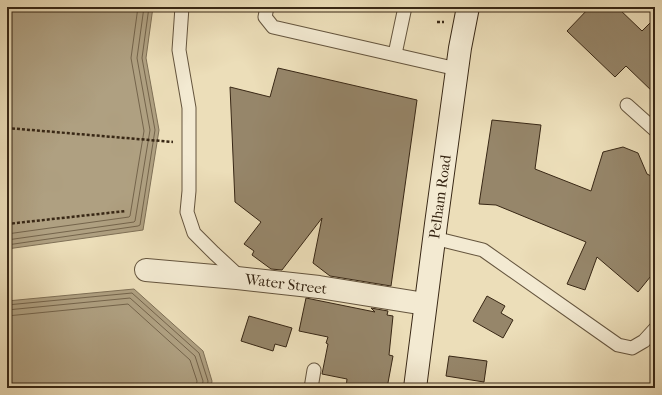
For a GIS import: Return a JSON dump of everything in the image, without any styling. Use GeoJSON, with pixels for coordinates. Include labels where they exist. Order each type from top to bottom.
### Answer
{"type":"FeatureCollection","features":[{"type":"Feature","properties":{"kind":"main road","name":"Pelham Road"},"geometry":{"type":"LineString","coordinates":[[415,388],[457,69],[468,7]]}},
{"type":"Feature","properties":{"kind":"main road","name":"Water Street"},"geometry":{"type":"LineString","coordinates":[[146,270],[319,287],[425,304]]}},
{"type":"Feature","properties":{"kind":"lane"},"geometry":{"type":"LineString","coordinates":[[182,7],[179,50],[189,108],[189,191],[187,212],[194,233],[243,279]]}},
{"type":"Feature","properties":{"kind":"lane"},"geometry":{"type":"LineString","coordinates":[[267,7],[265,17],[273,27],[457,69]]}},
{"type":"Feature","properties":{"kind":"lane"},"geometry":{"type":"LineString","coordinates":[[395,54],[405,7]]}},
{"type":"Feature","properties":{"kind":"lane"},"geometry":{"type":"LineString","coordinates":[[627,105],[655,130]]}},
{"type":"Feature","properties":{"kind":"lane"},"geometry":{"type":"LineString","coordinates":[[434,238],[483,250],[618,344],[632,348],[644,341],[655,329]]}},
{"type":"Feature","properties":{"kind":"lane"},"geometry":{"type":"LineString","coordinates":[[311,388],[314,370]]}},
{"type":"Feature","properties":{"kind":"path"},"geometry":{"type":"LineString","coordinates":[[7,128],[189,143]]}},
{"type":"Feature","properties":{"kind":"path"},"geometry":{"type":"LineString","coordinates":[[7,224],[126,211]]}},
{"type":"Feature","properties":{"kind":"water"},"geometry":{"type":"Polygon","coordinates":[[[7,7],[153,7],[146,58],[159,130],[143,230],[7,249],[7,7]]]}},
{"type":"Feature","properties":{"kind":"water"},"geometry":{"type":"Polygon","coordinates":[[[134,289],[203,351],[212,381],[211,388],[7,388],[7,301],[134,289]]]}},
{"type":"Feature","properties":{"kind":"building"},"geometry":{"type":"Polygon","coordinates":[[[590,7],[617,7],[642,31],[655,18],[655,94],[626,66],[615,77],[567,31],[590,7]]]}},
{"type":"Feature","properties":{"kind":"building"},"geometry":{"type":"Polygon","coordinates":[[[278,68],[417,100],[391,286],[330,276],[313,263],[322,218],[282,270],[271,269],[252,255],[254,251],[244,244],[261,222],[235,202],[230,87],[270,97],[278,68]]]}},
{"type":"Feature","properties":{"kind":"building"},"geometry":{"type":"Polygon","coordinates":[[[492,120],[541,125],[535,169],[591,191],[603,152],[623,147],[638,153],[647,174],[655,178],[655,271],[638,292],[597,257],[585,290],[567,284],[586,242],[496,205],[479,204],[492,120]]]}},
{"type":"Feature","properties":{"kind":"building"},"geometry":{"type":"Polygon","coordinates":[[[487,296],[505,306],[501,313],[513,320],[503,338],[473,321],[487,296]]]}},
{"type":"Feature","properties":{"kind":"building"},"geometry":{"type":"Polygon","coordinates":[[[306,298],[375,312],[371,308],[388,311],[387,315],[393,316],[389,355],[393,356],[387,388],[346,388],[347,379],[322,374],[328,337],[299,331],[306,298]]]}},
{"type":"Feature","properties":{"kind":"building"},"geometry":{"type":"Polygon","coordinates":[[[249,316],[292,328],[286,347],[275,344],[273,351],[241,341],[249,316]]]}},
{"type":"Feature","properties":{"kind":"building"},"geometry":{"type":"Polygon","coordinates":[[[449,356],[487,361],[484,382],[446,376],[449,356]]]}}]}
